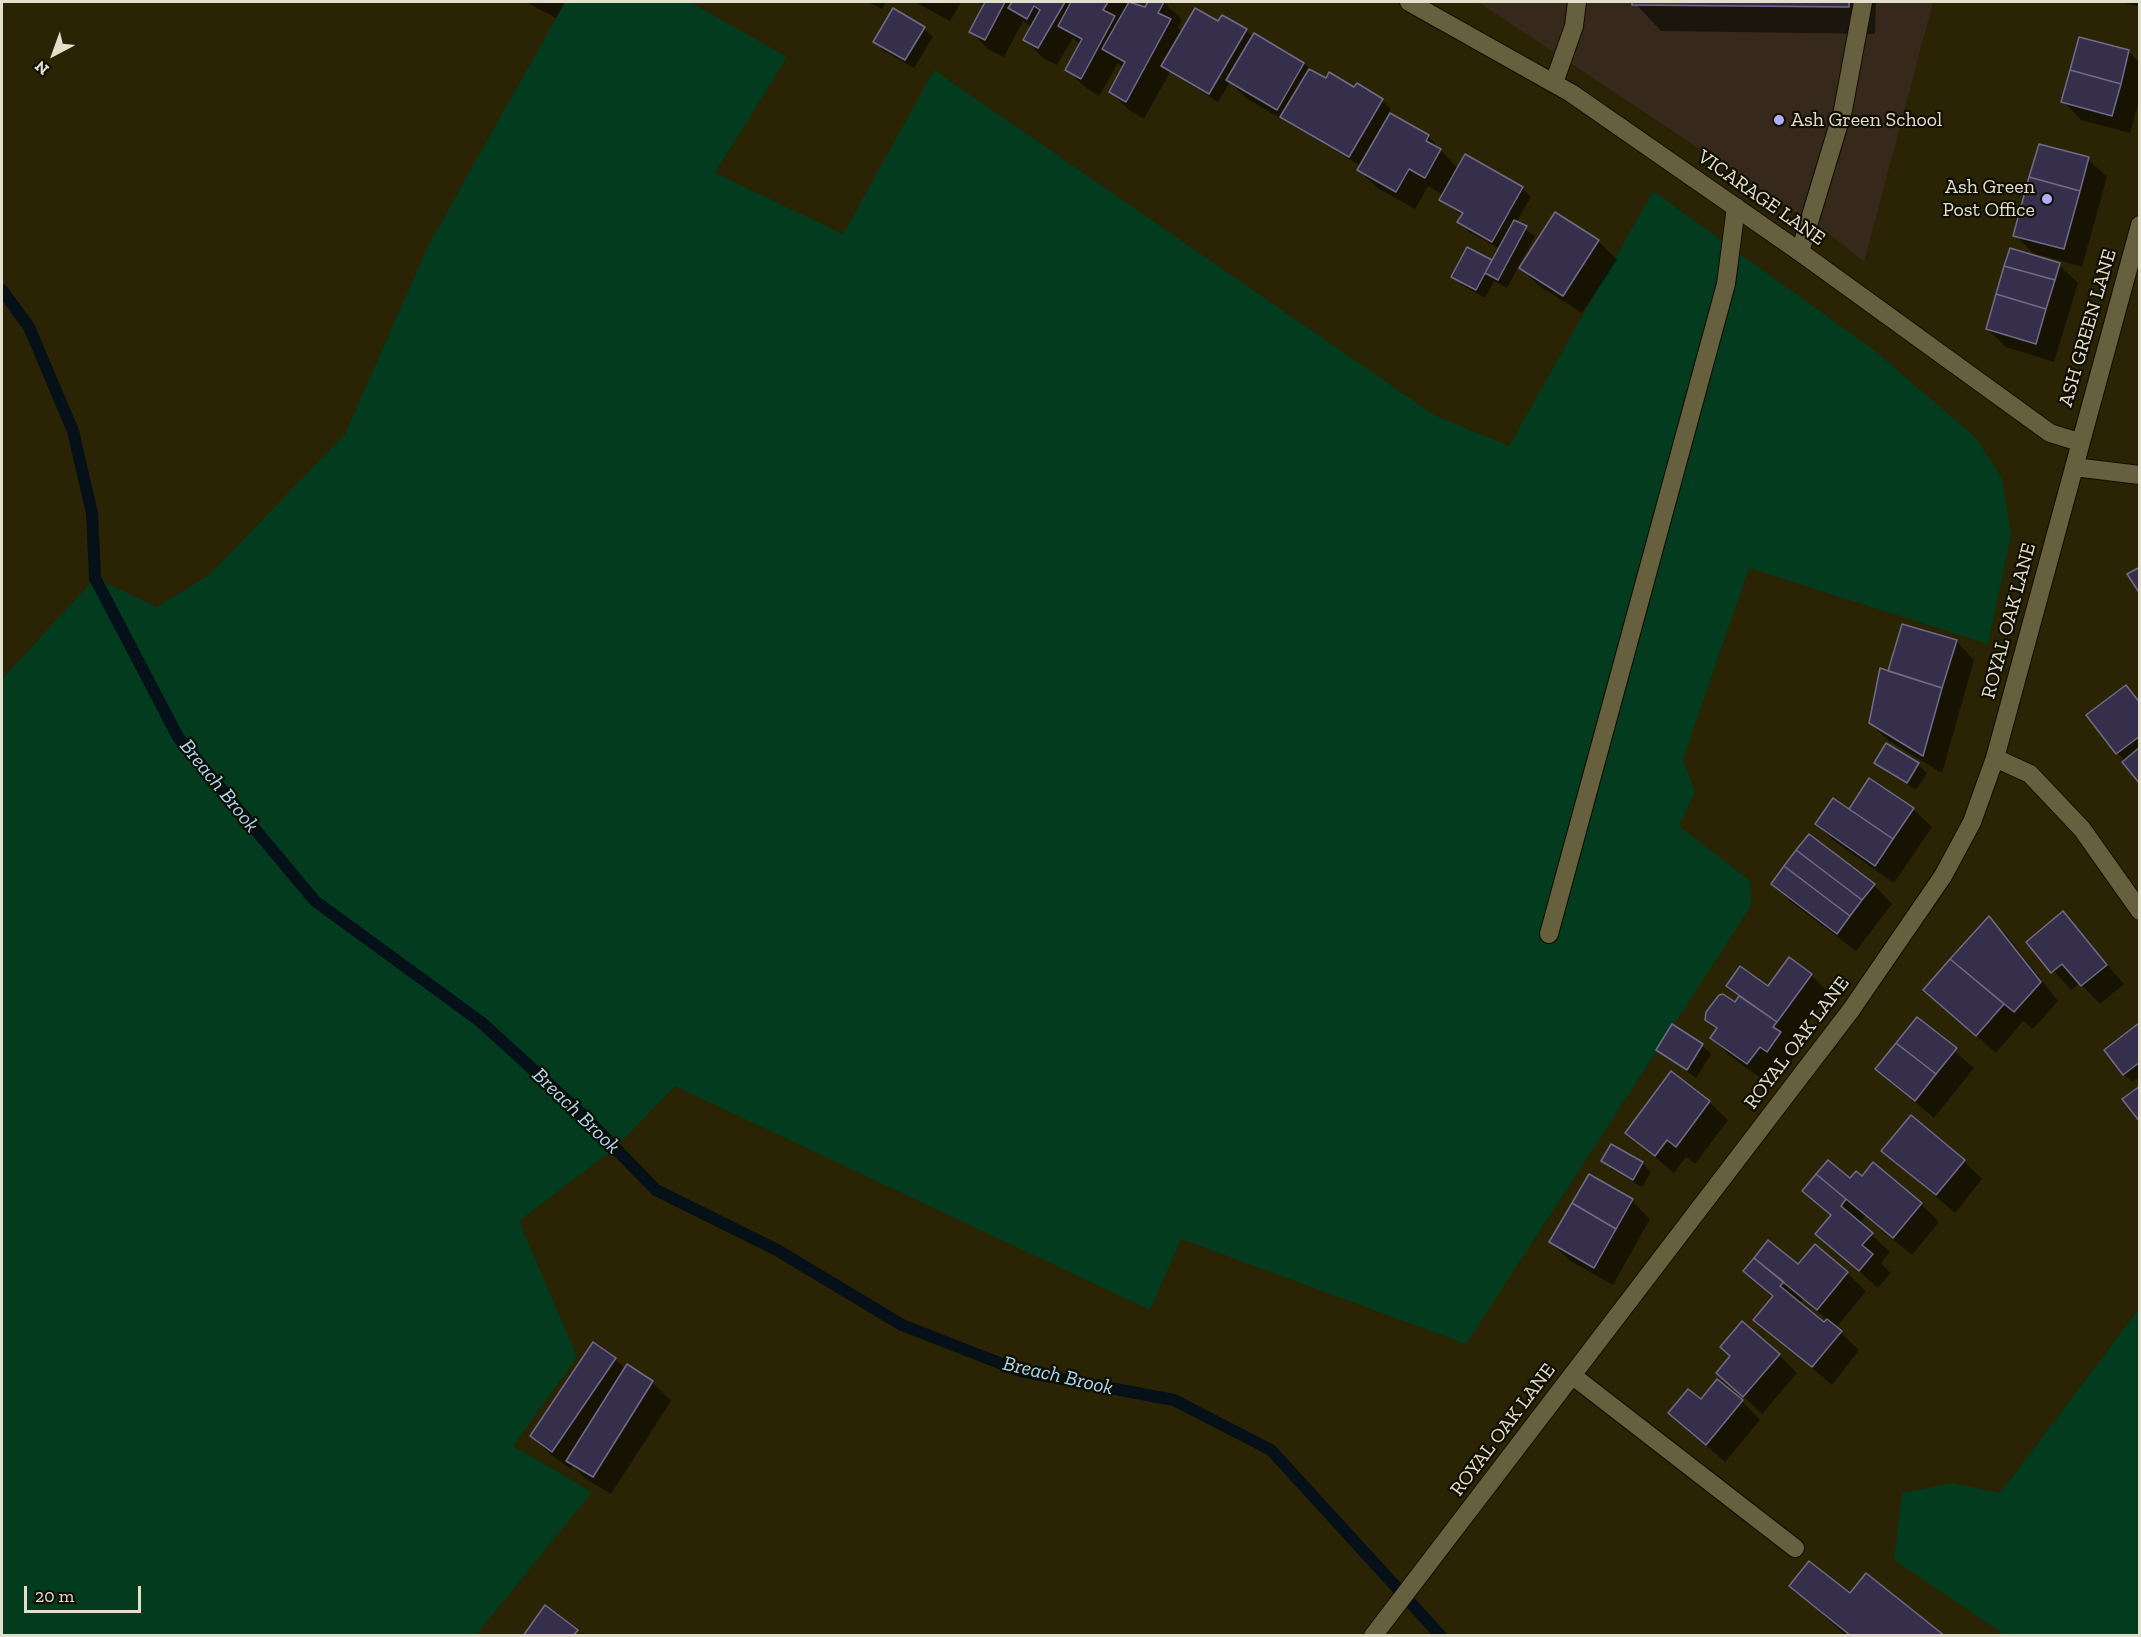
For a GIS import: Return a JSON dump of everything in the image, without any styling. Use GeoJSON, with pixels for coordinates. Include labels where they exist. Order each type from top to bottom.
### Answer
{"type":"FeatureCollection","features":[{"type":"Feature","properties":{"kind":"street","name":"VICARAGE LANE"},"geometry":{"type":"LineString","coordinates":[[1410,2],[1554,83],[1800,252],[2050,432],[2079,442]]}},
{"type":"Feature","properties":{"kind":"street"},"geometry":{"type":"LineString","coordinates":[[1554,83],[1574,26],[1577,2]]}},
{"type":"Feature","properties":{"kind":"street"},"geometry":{"type":"LineString","coordinates":[[1800,252],[1843,110],[1863,2]]}},
{"type":"Feature","properties":{"kind":"street"},"geometry":{"type":"LineString","coordinates":[[1549,934],[1726,284],[1736,207]]}},
{"type":"Feature","properties":{"kind":"street","name":"ASH GREEN LANE"},"geometry":{"type":"LineString","coordinates":[[2074,466],[2139,225]]}},
{"type":"Feature","properties":{"kind":"street"},"geometry":{"type":"LineString","coordinates":[[2074,466],[2139,475]]}},
{"type":"Feature","properties":{"kind":"street","name":"ROYAL OAK LANE"},"geometry":{"type":"LineString","coordinates":[[1379,1629],[1851,1010],[1943,876],[1972,822],[1995,758],[2074,466]]}},
{"type":"Feature","properties":{"kind":"street"},"geometry":{"type":"LineString","coordinates":[[1995,758],[2030,774],[2082,829],[2139,911]]}},
{"type":"Feature","properties":{"kind":"street"},"geometry":{"type":"LineString","coordinates":[[1573,1376],[1795,1548]]}},
{"type":"Feature","properties":{"kind":"shaded area","name":"Ash Green School"},"geometry":{"type":"Polygon","coordinates":[[[1478,2],[1933,2],[1864,262],[1836,239],[1478,2]]]}},
{"type":"Feature","properties":{"kind":"green space"},"geometry":{"type":"Polygon","coordinates":[[[565,2],[690,2],[787,57],[715,173],[843,234],[934,70],[1434,415],[1509,446],[1653,191],[1875,351],[1975,437],[2002,478],[2011,535],[1988,644],[1749,568],[1683,759],[1695,792],[1679,826],[1750,881],[1751,906],[1466,1344],[1181,1239],[1150,1310],[675,1086],[615,1148],[519,1221],[577,1357],[513,1446],[592,1492],[476,1635],[2,1635],[2,679],[95,578],[157,607],[209,575],[345,434],[428,246],[565,2]]]}},
{"type":"Feature","properties":{"kind":"green space"},"geometry":{"type":"Polygon","coordinates":[[[2139,1309],[2139,1635],[2001,1635],[2001,1632],[1894,1560],[1902,1493],[1952,1483],[2000,1493],[2139,1309]]]}},
{"type":"Feature","properties":{"kind":"building"},"geometry":{"type":"Polygon","coordinates":[[[985,2],[1005,2],[985,40],[969,32],[985,2]]]}},
{"type":"Feature","properties":{"kind":"building"},"geometry":{"type":"Polygon","coordinates":[[[1012,2],[1065,2],[1038,48],[1023,40],[1040,10],[1034,6],[1027,19],[1008,8],[1012,2]]]}},
{"type":"Feature","properties":{"kind":"building"},"geometry":{"type":"Polygon","coordinates":[[[1071,2],[1108,2],[1103,10],[1115,16],[1081,79],[1065,70],[1082,39],[1058,26],[1071,2]]]}},
{"type":"Feature","properties":{"kind":"building"},"geometry":{"type":"Polygon","coordinates":[[[1129,2],[1145,7],[1148,2],[1164,2],[1158,13],[1171,19],[1126,102],[1109,92],[1125,62],[1102,49],[1129,2]]]}},
{"type":"Feature","properties":{"kind":"building"},"geometry":{"type":"Polygon","coordinates":[[[1632,2],[1849,2],[1849,7],[1632,5],[1632,2]]]}},
{"type":"Feature","properties":{"kind":"building"},"geometry":{"type":"Polygon","coordinates":[[[893,8],[925,27],[905,60],[873,42],[893,8]]]}},
{"type":"Feature","properties":{"kind":"building"},"geometry":{"type":"Polygon","coordinates":[[[1195,8],[1218,21],[1222,15],[1247,29],[1209,94],[1161,66],[1195,8]]]}},
{"type":"Feature","properties":{"kind":"building"},"geometry":{"type":"Polygon","coordinates":[[[1254,33],[1304,63],[1277,110],[1226,80],[1254,33]]]}},
{"type":"Feature","properties":{"kind":"building"},"geometry":{"type":"Polygon","coordinates":[[[2079,37],[2129,50],[2121,84],[2070,70],[2079,37]]]}},
{"type":"Feature","properties":{"kind":"building"},"geometry":{"type":"Polygon","coordinates":[[[1309,69],[1326,78],[1329,72],[1354,87],[1357,83],[1383,99],[1349,157],[1280,117],[1309,69]]]}},
{"type":"Feature","properties":{"kind":"building"},"geometry":{"type":"Polygon","coordinates":[[[2070,70],[2121,84],[2112,116],[2061,102],[2070,70]]]}},
{"type":"Feature","properties":{"kind":"building"},"geometry":{"type":"Polygon","coordinates":[[[1390,113],[1429,135],[1426,141],[1441,149],[1425,178],[1409,169],[1396,192],[1357,170],[1390,113]]]}},
{"type":"Feature","properties":{"kind":"building"},"geometry":{"type":"Polygon","coordinates":[[[2039,144],[2089,157],[2080,191],[2029,177],[2039,144]]]}},
{"type":"Feature","properties":{"kind":"building"},"geometry":{"type":"Polygon","coordinates":[[[1465,154],[1523,187],[1492,242],[1457,222],[1463,213],[1439,200],[1465,154]]]}},
{"type":"Feature","properties":{"kind":"building"},"geometry":{"type":"Polygon","coordinates":[[[2029,177],[2080,191],[2064,249],[2013,236],[2029,177]]]}},
{"type":"Feature","properties":{"kind":"building"},"geometry":{"type":"Polygon","coordinates":[[[1555,212],[1599,240],[1563,296],[1519,268],[1555,212]]]}},
{"type":"Feature","properties":{"kind":"building"},"geometry":{"type":"Polygon","coordinates":[[[1514,220],[1527,226],[1498,280],[1485,273],[1514,220]]]}},
{"type":"Feature","properties":{"kind":"building"},"geometry":{"type":"Polygon","coordinates":[[[1467,247],[1492,260],[1476,290],[1451,277],[1467,247]]]}},
{"type":"Feature","properties":{"kind":"building"},"geometry":{"type":"Polygon","coordinates":[[[2010,248],[2060,263],[2055,280],[2004,266],[2010,248]]]}},
{"type":"Feature","properties":{"kind":"building"},"geometry":{"type":"Polygon","coordinates":[[[2004,266],[2055,280],[2046,309],[1996,294],[2004,266]]]}},
{"type":"Feature","properties":{"kind":"building"},"geometry":{"type":"Polygon","coordinates":[[[1996,294],[2046,309],[2036,344],[1986,329],[1996,294]]]}},
{"type":"Feature","properties":{"kind":"building"},"geometry":{"type":"Polygon","coordinates":[[[2140,567],[2140,594],[2127,574],[2140,567]]]}},
{"type":"Feature","properties":{"kind":"building"},"geometry":{"type":"Polygon","coordinates":[[[1902,624],[1957,640],[1942,688],[1888,671],[1902,624]]]}},
{"type":"Feature","properties":{"kind":"building"},"geometry":{"type":"Polygon","coordinates":[[[1880,668],[1942,688],[1923,756],[1869,723],[1880,668]]]}},
{"type":"Feature","properties":{"kind":"building"},"geometry":{"type":"Polygon","coordinates":[[[2126,685],[2140,703],[2140,736],[2116,754],[2086,715],[2126,685]]]}},
{"type":"Feature","properties":{"kind":"building"},"geometry":{"type":"Polygon","coordinates":[[[1886,743],[1919,763],[1907,783],[1874,763],[1886,743]]]}},
{"type":"Feature","properties":{"kind":"building"},"geometry":{"type":"Polygon","coordinates":[[[2140,747],[2140,784],[2122,762],[2140,747]]]}},
{"type":"Feature","properties":{"kind":"building"},"geometry":{"type":"Polygon","coordinates":[[[1869,778],[1914,808],[1893,839],[1849,809],[1869,778]]]}},
{"type":"Feature","properties":{"kind":"building"},"geometry":{"type":"Polygon","coordinates":[[[1833,798],[1893,839],[1875,866],[1815,824],[1833,798]]]}},
{"type":"Feature","properties":{"kind":"building"},"geometry":{"type":"Polygon","coordinates":[[[1809,834],[1875,884],[1862,900],[1796,850],[1809,834]]]}},
{"type":"Feature","properties":{"kind":"building"},"geometry":{"type":"Polygon","coordinates":[[[1796,850],[1862,900],[1850,916],[1784,866],[1796,850]]]}},
{"type":"Feature","properties":{"kind":"building"},"geometry":{"type":"Polygon","coordinates":[[[1784,866],[1850,916],[1837,934],[1771,884],[1784,866]]]}},
{"type":"Feature","properties":{"kind":"building"},"geometry":{"type":"Polygon","coordinates":[[[2063,911],[2107,965],[2081,986],[2062,964],[2051,973],[2026,942],[2063,911]]]}},
{"type":"Feature","properties":{"kind":"building"},"geometry":{"type":"Polygon","coordinates":[[[1989,916],[2041,982],[2014,1012],[1950,959],[1989,916]]]}},
{"type":"Feature","properties":{"kind":"building"},"geometry":{"type":"Polygon","coordinates":[[[1789,957],[1812,974],[1777,1022],[1726,986],[1740,966],[1768,986],[1789,957]]]}},
{"type":"Feature","properties":{"kind":"building"},"geometry":{"type":"Polygon","coordinates":[[[1950,959],[2004,1004],[1976,1036],[1923,990],[1950,959]]]}},
{"type":"Feature","properties":{"kind":"building"},"geometry":{"type":"Polygon","coordinates":[[[1723,994],[1735,1002],[1739,996],[1777,1022],[1773,1027],[1781,1032],[1767,1052],[1760,1047],[1747,1064],[1710,1038],[1717,1028],[1705,1020],[1706,1012],[1719,995],[1723,994]]]}},
{"type":"Feature","properties":{"kind":"building"},"geometry":{"type":"Polygon","coordinates":[[[1917,1017],[1957,1048],[1936,1074],[1896,1043],[1917,1017]]]}},
{"type":"Feature","properties":{"kind":"building"},"geometry":{"type":"Polygon","coordinates":[[[2139,1023],[2140,1062],[2123,1075],[2104,1050],[2139,1023]]]}},
{"type":"Feature","properties":{"kind":"building"},"geometry":{"type":"Polygon","coordinates":[[[1672,1024],[1703,1044],[1687,1070],[1656,1050],[1672,1024]]]}},
{"type":"Feature","properties":{"kind":"building"},"geometry":{"type":"Polygon","coordinates":[[[1896,1043],[1936,1074],[1915,1101],[1875,1069],[1896,1043]]]}},
{"type":"Feature","properties":{"kind":"building"},"geometry":{"type":"Polygon","coordinates":[[[1671,1071],[1710,1101],[1676,1147],[1667,1140],[1655,1156],[1625,1133],[1671,1071]]]}},
{"type":"Feature","properties":{"kind":"building"},"geometry":{"type":"Polygon","coordinates":[[[2140,1086],[2140,1122],[2122,1099],[2140,1086]]]}},
{"type":"Feature","properties":{"kind":"building"},"geometry":{"type":"Polygon","coordinates":[[[1911,1115],[1965,1160],[1936,1195],[1881,1151],[1911,1115]]]}},
{"type":"Feature","properties":{"kind":"building"},"geometry":{"type":"Polygon","coordinates":[[[1611,1144],[1643,1162],[1633,1180],[1601,1161],[1611,1144]]]}},
{"type":"Feature","properties":{"kind":"building"},"geometry":{"type":"Polygon","coordinates":[[[1828,1160],[1850,1178],[1856,1171],[1862,1176],[1873,1162],[1922,1203],[1893,1238],[1816,1174],[1828,1160]]]}},
{"type":"Feature","properties":{"kind":"building"},"geometry":{"type":"Polygon","coordinates":[[[1589,1174],[1633,1199],[1616,1229],[1572,1203],[1589,1174]]]}},
{"type":"Feature","properties":{"kind":"building"},"geometry":{"type":"Polygon","coordinates":[[[1816,1174],[1846,1199],[1841,1206],[1873,1233],[1862,1245],[1873,1254],[1859,1271],[1815,1234],[1831,1215],[1802,1191],[1816,1174]]]}},
{"type":"Feature","properties":{"kind":"building"},"geometry":{"type":"Polygon","coordinates":[[[1572,1203],[1616,1229],[1594,1268],[1549,1242],[1572,1203]]]}},
{"type":"Feature","properties":{"kind":"building"},"geometry":{"type":"Polygon","coordinates":[[[1768,1240],[1798,1264],[1815,1244],[1848,1272],[1817,1310],[1754,1258],[1768,1240]]]}},
{"type":"Feature","properties":{"kind":"building"},"geometry":{"type":"Polygon","coordinates":[[[1754,1258],[1784,1282],[1780,1286],[1824,1322],[1827,1319],[1842,1331],[1812,1367],[1753,1320],[1773,1296],[1743,1271],[1754,1258]]]}},
{"type":"Feature","properties":{"kind":"building"},"geometry":{"type":"Polygon","coordinates":[[[1742,1321],[1780,1354],[1743,1397],[1716,1373],[1730,1356],[1720,1347],[1742,1321]]]}},
{"type":"Feature","properties":{"kind":"building"},"geometry":{"type":"Polygon","coordinates":[[[593,1342],[616,1358],[552,1452],[530,1436],[593,1342]]]}},
{"type":"Feature","properties":{"kind":"building"},"geometry":{"type":"Polygon","coordinates":[[[627,1364],[653,1381],[593,1477],[566,1461],[627,1364]]]}},
{"type":"Feature","properties":{"kind":"building"},"geometry":{"type":"Polygon","coordinates":[[[1717,1379],[1743,1400],[1706,1445],[1668,1413],[1688,1389],[1701,1399],[1717,1379]]]}},
{"type":"Feature","properties":{"kind":"building"},"geometry":{"type":"Polygon","coordinates":[[[1809,1561],[1850,1593],[1866,1573],[1945,1636],[1851,1636],[1789,1586],[1809,1561]]]}},
{"type":"Feature","properties":{"kind":"building"},"geometry":{"type":"Polygon","coordinates":[[[545,1605],[578,1630],[573,1636],[523,1636],[545,1605]]]}},
{"type":"Feature","properties":{"kind":"waterway","name":"Breach Brook"},"geometry":{"type":"LineString","coordinates":[[2,290],[29,327],[73,431],[92,513],[95,578],[178,737],[315,901],[481,1022],[584,1116],[656,1190],[777,1250],[902,1325],[1020,1371],[1174,1400],[1271,1450],[1441,1636]]}},
{"type":"Feature","properties":{"kind":"place","name":"Ash Green School"},"geometry":{"type":"Point","coordinates":[1779,120]}},
{"type":"Feature","properties":{"kind":"place","name":"Ash Green Post Office"},"geometry":{"type":"Point","coordinates":[2047,199]}}]}
